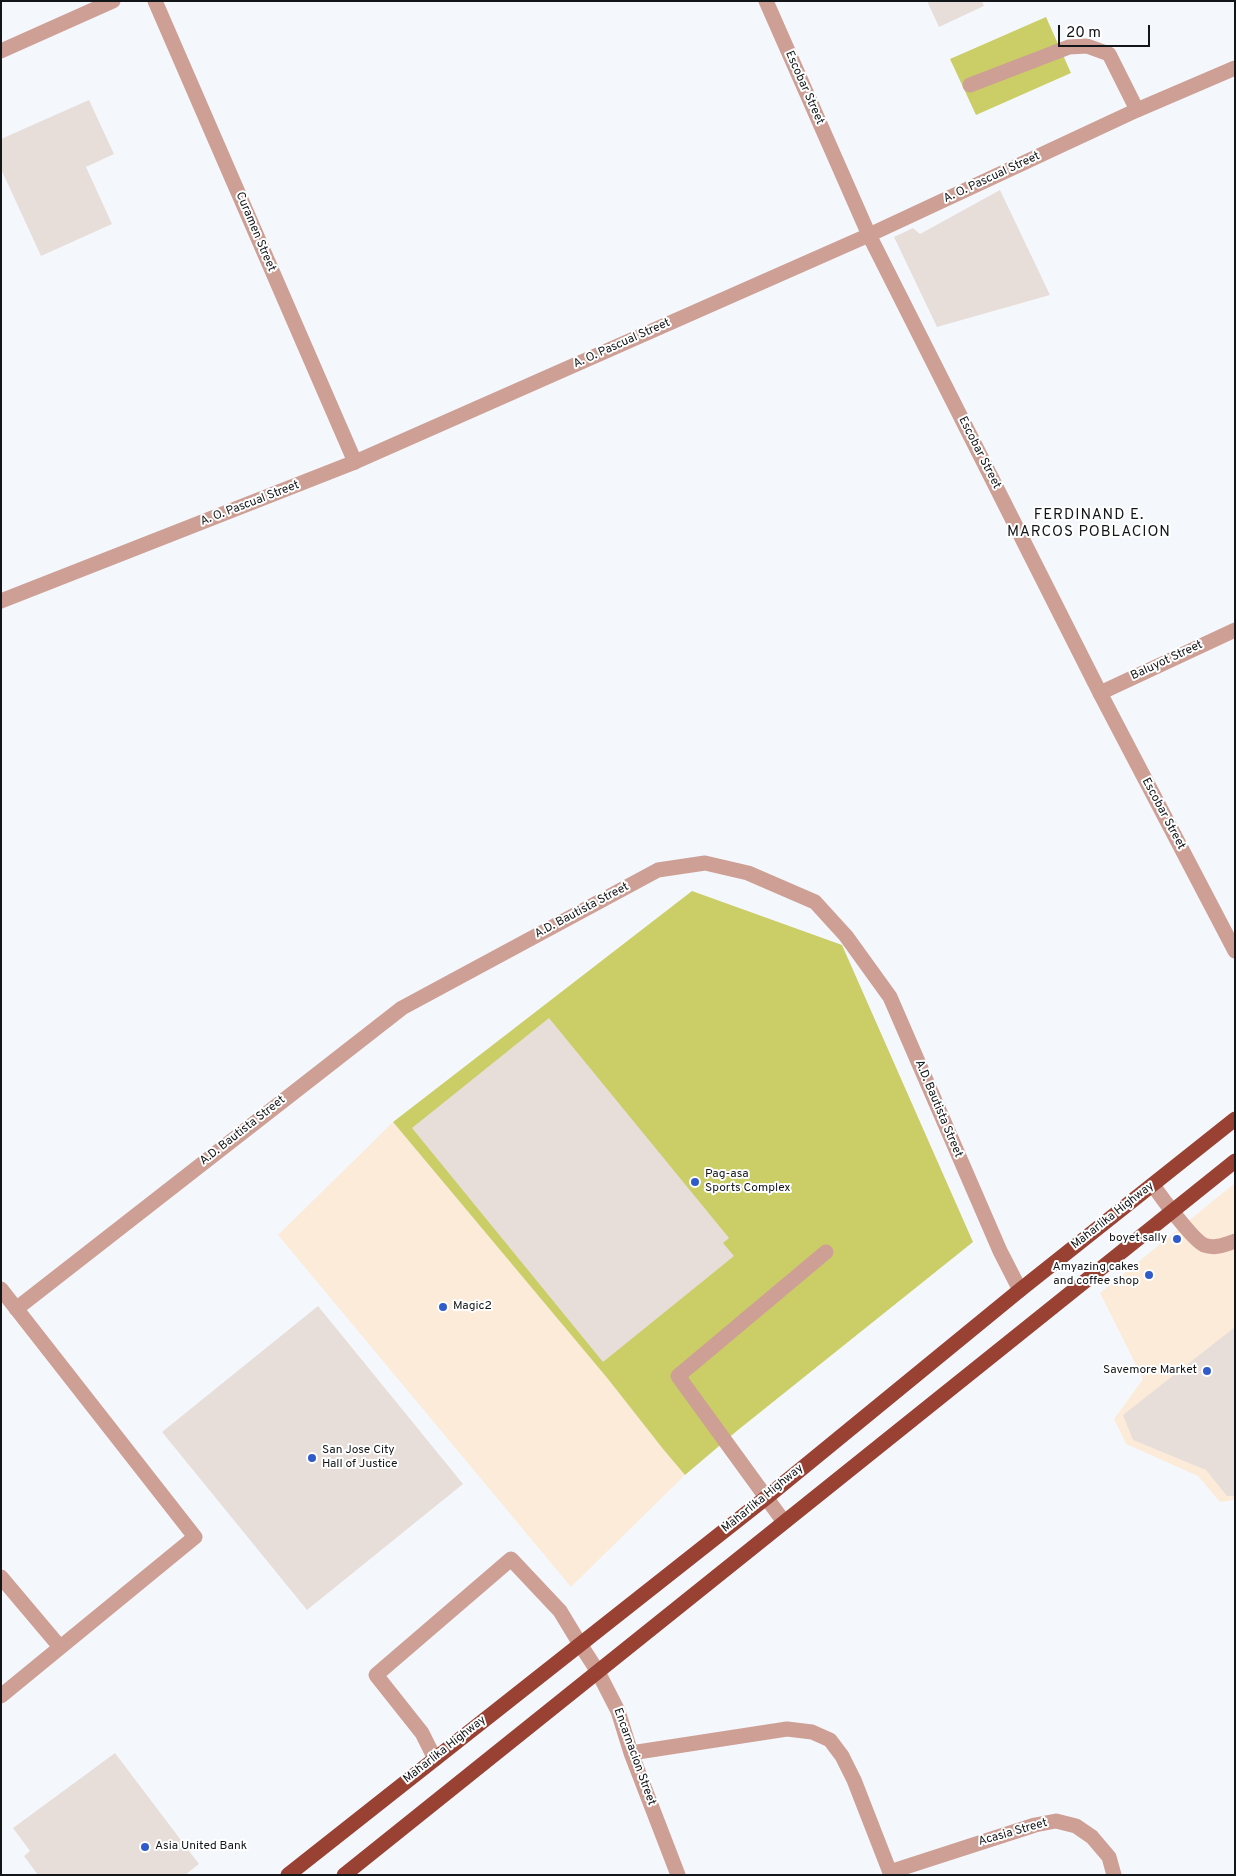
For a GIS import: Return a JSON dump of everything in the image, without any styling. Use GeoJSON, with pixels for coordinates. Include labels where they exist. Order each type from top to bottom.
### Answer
{"type":"FeatureCollection","features":[{"type":"Feature","properties":{"kind":"highway","name":"Maharlika Highway"},"geometry":{"type":"LineString","coordinates":[[288,1875],[767,1496],[1020,1290],[1235,1119]]}},
{"type":"Feature","properties":{"kind":"highway"},"geometry":{"type":"LineString","coordinates":[[344,1875],[1235,1161]]}},
{"type":"Feature","properties":{"kind":"street"},"geometry":{"type":"LineString","coordinates":[[1,51],[113,1]]}},
{"type":"Feature","properties":{"kind":"street","name":"Curamen Street"},"geometry":{"type":"LineString","coordinates":[[155,1],[355,462]]}},
{"type":"Feature","properties":{"kind":"street","name":"Escobar Street"},"geometry":{"type":"LineString","coordinates":[[766,1],[869,235],[1100,693],[1235,951]]}},
{"type":"Feature","properties":{"kind":"street"},"geometry":{"type":"LineString","coordinates":[[970,85],[1069,47],[1087,46],[1109,54],[1137,110]]}},
{"type":"Feature","properties":{"kind":"street","name":"A. O. Pascual Street"},"geometry":{"type":"LineString","coordinates":[[1,601],[355,462],[869,235],[1137,110],[1235,68]]}},
{"type":"Feature","properties":{"kind":"street","name":"Baluyot Street"},"geometry":{"type":"LineString","coordinates":[[1100,693],[1235,630]]}},
{"type":"Feature","properties":{"kind":"street","name":"A.D. Bautista Street"},"geometry":{"type":"LineString","coordinates":[[16,1308],[402,1008],[658,870],[705,863],[748,872],[815,902],[846,936],[890,998],[1000,1251],[1020,1290]]}},
{"type":"Feature","properties":{"kind":"street"},"geometry":{"type":"LineString","coordinates":[[1153,1185],[1172,1211],[1203,1244],[1220,1247],[1235,1242]]}},
{"type":"Feature","properties":{"kind":"street"},"geometry":{"type":"LineString","coordinates":[[784,1522],[767,1496],[678,1376],[826,1252]]}},
{"type":"Feature","properties":{"kind":"street"},"geometry":{"type":"LineString","coordinates":[[1,1289],[195,1537],[1,1696]]}},
{"type":"Feature","properties":{"kind":"street","name":"Encarnacion Street"},"geometry":{"type":"LineString","coordinates":[[435,1759],[422,1732],[376,1675],[511,1559],[560,1611],[598,1672],[618,1711],[631,1753],[678,1875]]}},
{"type":"Feature","properties":{"kind":"street"},"geometry":{"type":"LineString","coordinates":[[1,1577],[60,1647]]}},
{"type":"Feature","properties":{"kind":"street"},"geometry":{"type":"LineString","coordinates":[[631,1753],[787,1729],[812,1732],[830,1740],[842,1756],[854,1780],[890,1873]]}},
{"type":"Feature","properties":{"kind":"street","name":"Acasia Street"},"geometry":{"type":"LineString","coordinates":[[890,1873],[1035,1825],[1056,1821],[1076,1826],[1092,1837],[1109,1856],[1114,1875]]}},
{"type":"Feature","properties":{"kind":"shaded area"},"geometry":{"type":"Polygon","coordinates":[[[1046,17],[1071,73],[976,115],[950,59],[1046,17]]]}},
{"type":"Feature","properties":{"kind":"shaded area","name":"Pag-asa Sports Complex"},"geometry":{"type":"Polygon","coordinates":[[[692,891],[842,945],[973,1242],[738,1430],[685,1475],[608,1379],[393,1122],[692,891]]]}},
{"type":"Feature","properties":{"kind":"shaded area","name":"Magic2"},"geometry":{"type":"Polygon","coordinates":[[[393,1122],[608,1379],[685,1475],[571,1587],[278,1235],[393,1122]]]}},
{"type":"Feature","properties":{"kind":"shaded area"},"geometry":{"type":"Polygon","coordinates":[[[1235,1183],[1235,1500],[1220,1502],[1198,1476],[1126,1444],[1114,1419],[1143,1379],[1100,1293],[1235,1183]]]}},
{"type":"Feature","properties":{"kind":"building"},"geometry":{"type":"Polygon","coordinates":[[[927,1],[982,1],[984,6],[939,27],[927,1]]]}},
{"type":"Feature","properties":{"kind":"building"},"geometry":{"type":"Polygon","coordinates":[[[89,100],[114,154],[86,167],[112,224],[41,256],[1,169],[1,139],[89,100]]]}},
{"type":"Feature","properties":{"kind":"building"},"geometry":{"type":"Polygon","coordinates":[[[1000,190],[1050,295],[937,327],[894,237],[913,228],[920,234],[1000,190]]]}},
{"type":"Feature","properties":{"kind":"building"},"geometry":{"type":"Polygon","coordinates":[[[549,1018],[729,1238],[723,1243],[734,1256],[603,1362],[412,1128],[549,1018]]]}},
{"type":"Feature","properties":{"kind":"building","name":"San Jose City Hall of Justice"},"geometry":{"type":"Polygon","coordinates":[[[318,1306],[463,1484],[307,1610],[162,1432],[318,1306]]]}},
{"type":"Feature","properties":{"kind":"building","name":"Savemore Market"},"geometry":{"type":"Polygon","coordinates":[[[1235,1327],[1235,1496],[1227,1496],[1206,1470],[1133,1440],[1123,1415],[1235,1327]]]}},
{"type":"Feature","properties":{"kind":"building"},"geometry":{"type":"Polygon","coordinates":[[[115,1753],[199,1864],[185,1875],[38,1875],[24,1856],[30,1851],[13,1828],[115,1753]]]}},
{"type":"Feature","properties":{"kind":"place","name":"Pag-asa Sports Complex"},"geometry":{"type":"Point","coordinates":[695,1182]}},
{"type":"Feature","properties":{"kind":"place","name":"boyet sally"},"geometry":{"type":"Point","coordinates":[1177,1239]}},
{"type":"Feature","properties":{"kind":"place","name":"Amyazing cakes and coffee shop"},"geometry":{"type":"Point","coordinates":[1149,1275]}},
{"type":"Feature","properties":{"kind":"place","name":"Magic2"},"geometry":{"type":"Point","coordinates":[443,1307]}},
{"type":"Feature","properties":{"kind":"place","name":"Savemore Market"},"geometry":{"type":"Point","coordinates":[1207,1371]}},
{"type":"Feature","properties":{"kind":"place","name":"San Jose City Hall of Justice"},"geometry":{"type":"Point","coordinates":[312,1458]}},
{"type":"Feature","properties":{"kind":"place","name":"Asia United Bank"},"geometry":{"type":"Point","coordinates":[145,1847]}},
{"type":"Feature","properties":{"kind":"district","name":"FERDINAND E. MARCOS POBLACION"},"geometry":{"type":"Point","coordinates":[1089,524]}}]}
